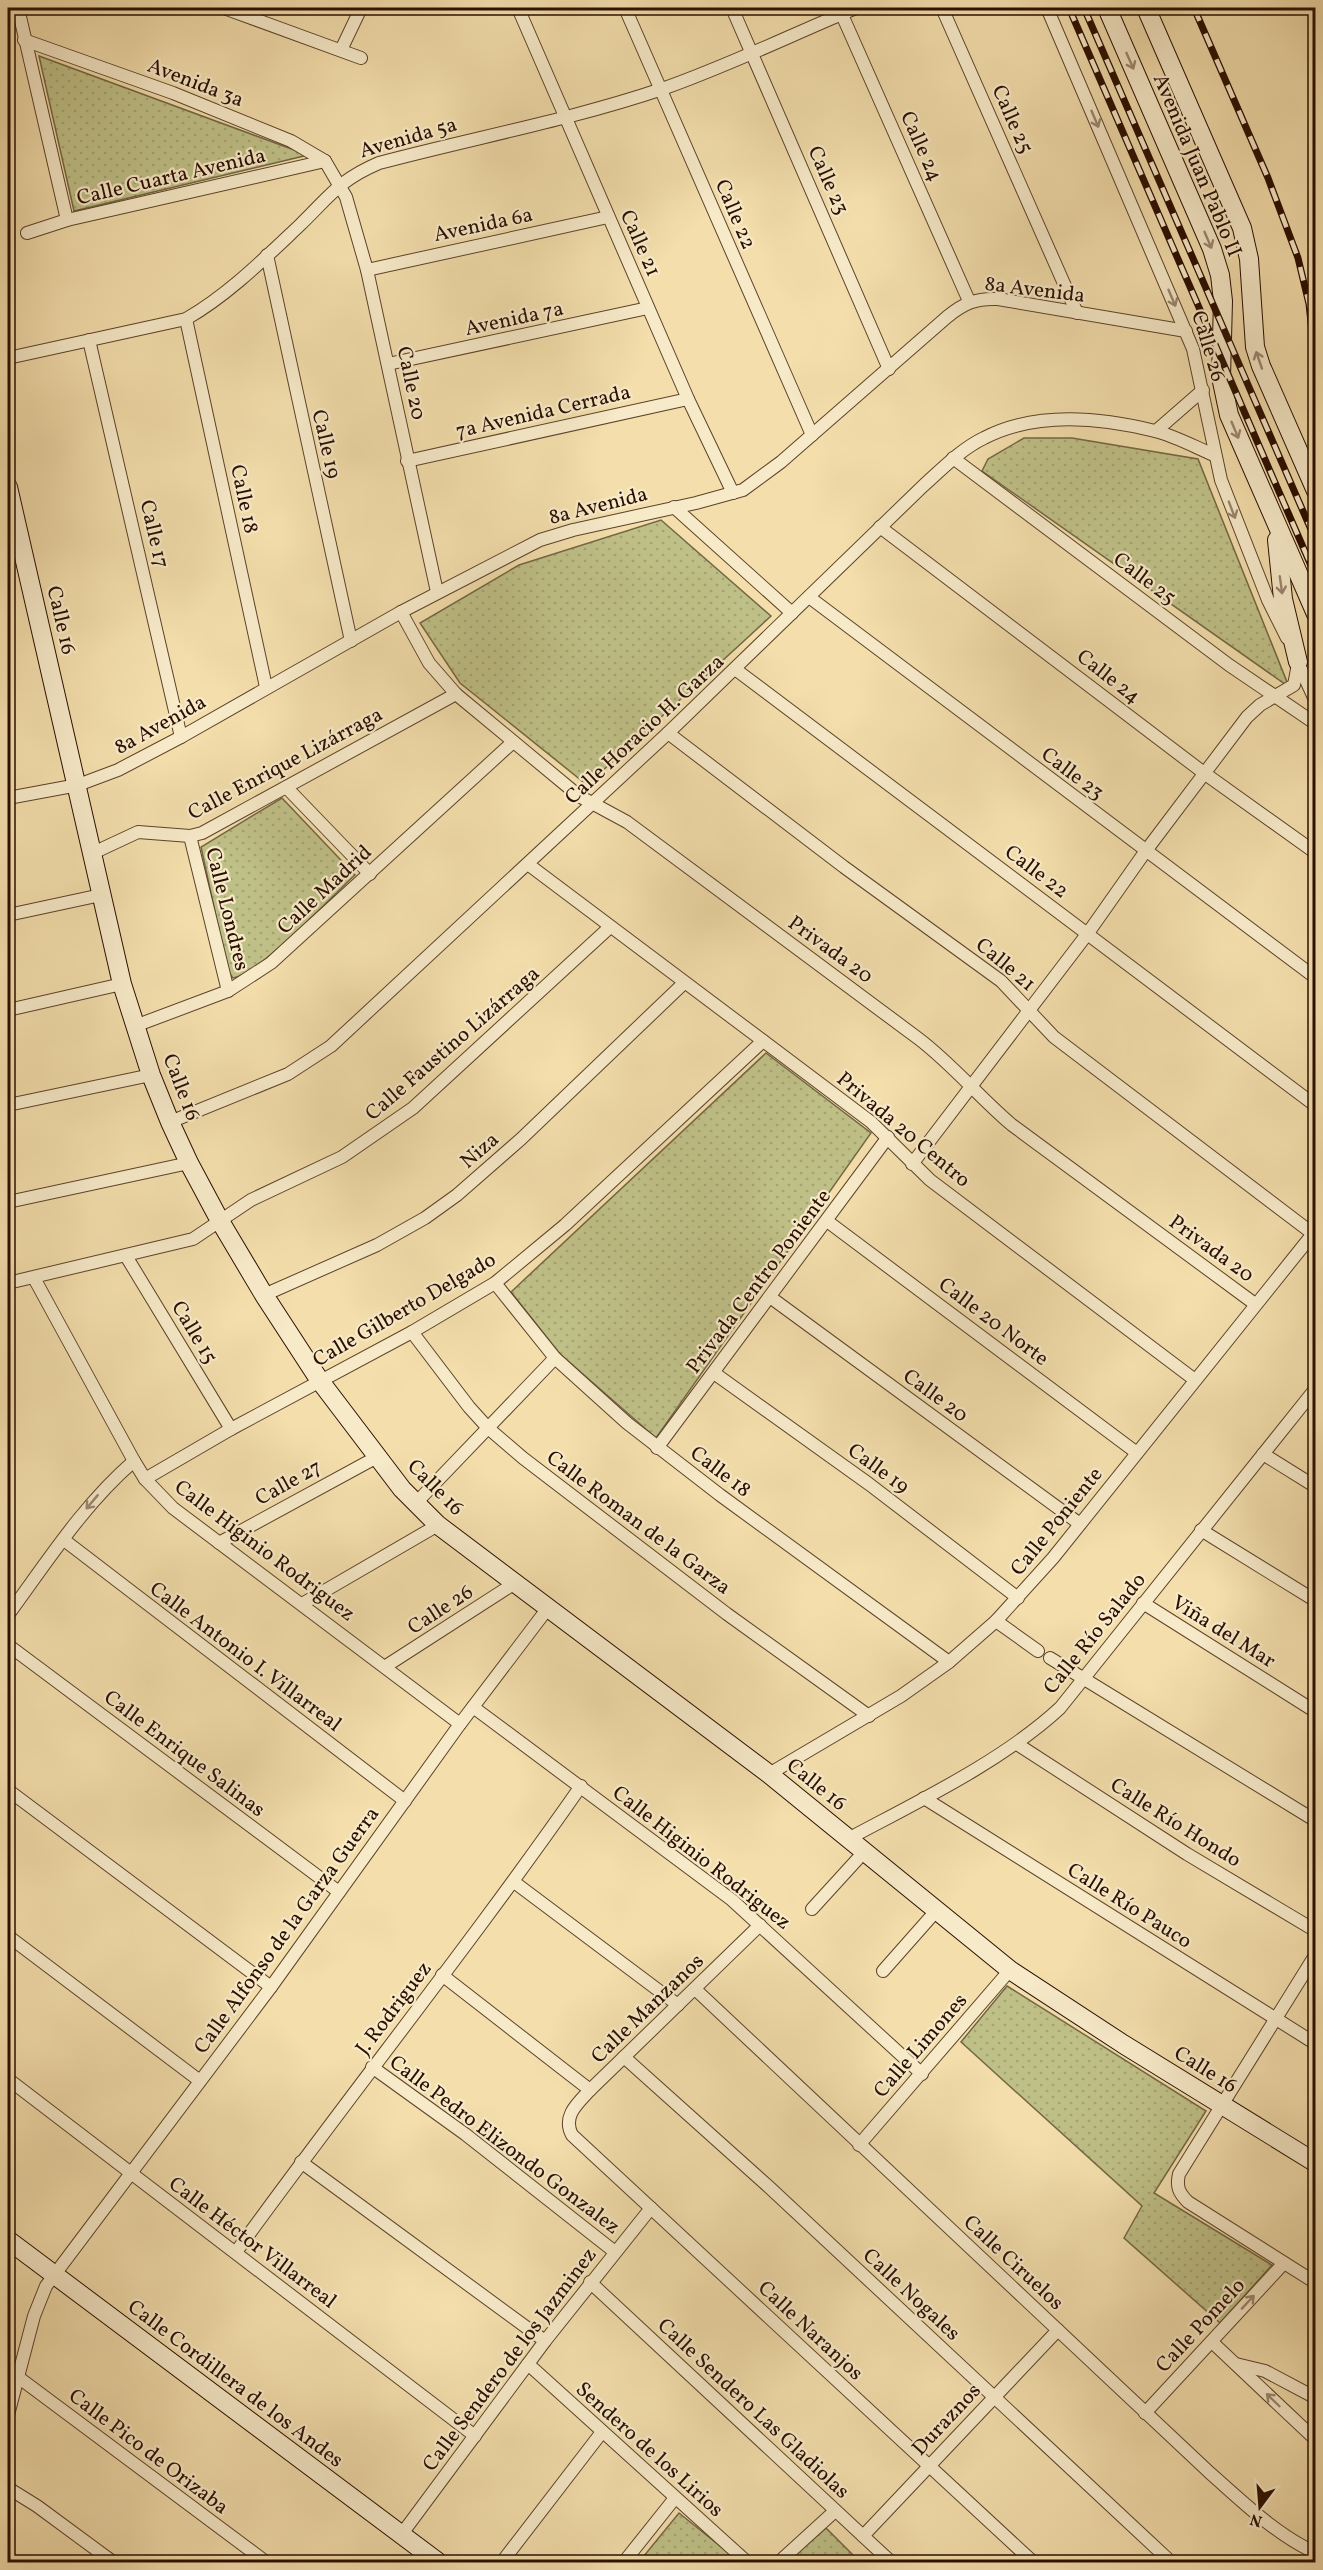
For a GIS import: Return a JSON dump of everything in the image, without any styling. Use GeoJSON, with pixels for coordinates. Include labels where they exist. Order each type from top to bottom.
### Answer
{"type":"FeatureCollection","features":[{"type":"Feature","properties":{"kind":"street"},"geometry":{"type":"LineString","coordinates":[[18,8],[68,220]]}},
{"type":"Feature","properties":{"kind":"street"},"geometry":{"type":"LineString","coordinates":[[224,8],[361,58]]}},
{"type":"Feature","properties":{"kind":"street"},"geometry":{"type":"LineString","coordinates":[[341,50],[362,8]]}},
{"type":"Feature","properties":{"kind":"street","name":"Calle 21"},"geometry":{"type":"LineString","coordinates":[[518,8],[688,399],[733,493]]}},
{"type":"Feature","properties":{"kind":"street","name":"Calle 22"},"geometry":{"type":"LineString","coordinates":[[626,8],[812,435]]}},
{"type":"Feature","properties":{"kind":"street","name":"Calle 23"},"geometry":{"type":"LineString","coordinates":[[732,8],[889,369]]}},
{"type":"Feature","properties":{"kind":"street","name":"Avenida 5a"},"geometry":{"type":"LineString","coordinates":[[8,358],[186,319],[201,310],[267,255],[339,184],[357,172],[379,163],[566,117],[661,89],[752,54],[841,10],[856,8]]}},
{"type":"Feature","properties":{"kind":"street","name":"Calle 25"},"geometry":{"type":"LineString","coordinates":[[942,8],[1077,313]]}},
{"type":"Feature","properties":{"kind":"street","name":"Calle 26"},"geometry":{"type":"LineString","coordinates":[[1047,8],[1186,331],[1196,359],[1214,455],[1224,489],[1268,600],[1316,702]]}},
{"type":"Feature","properties":{"kind":"street","name":"Avenida Juan Pablo II"},"geometry":{"type":"LineString","coordinates":[[1107,8],[1212,249],[1220,275],[1223,301],[1221,356],[1224,396],[1229,415],[1316,614]]}},
{"type":"Feature","properties":{"kind":"street","name":"Avenida Juan Pablo II"},"geometry":{"type":"LineString","coordinates":[[1146,8],[1242,228],[1249,259],[1255,347],[1316,491]]}},
{"type":"Feature","properties":{"kind":"street","name":"Calle 24"},"geometry":{"type":"LineString","coordinates":[[841,10],[969,301]]}},
{"type":"Feature","properties":{"kind":"street","name":"Avenida 3a"},"geometry":{"type":"LineString","coordinates":[[24,40],[184,97],[291,141],[325,161],[339,184]]}},
{"type":"Feature","properties":{"kind":"street","name":"Calle Cuarta Avenida"},"geometry":{"type":"LineString","coordinates":[[27,233],[68,220],[325,161]]}},
{"type":"Feature","properties":{"kind":"street","name":"Calle 20"},"geometry":{"type":"LineString","coordinates":[[339,184],[346,197],[366,270],[437,592]]}},
{"type":"Feature","properties":{"kind":"street","name":"Avenida 6a"},"geometry":{"type":"LineString","coordinates":[[366,270],[608,217]]}},
{"type":"Feature","properties":{"kind":"street","name":"Calle 19"},"geometry":{"type":"LineString","coordinates":[[267,255],[351,641]]}},
{"type":"Feature","properties":{"kind":"street","name":"8a Avenida"},"geometry":{"type":"LineString","coordinates":[[8,798],[78,785],[118,770],[181,737],[437,592],[540,540],[573,530],[733,493],[753,484],[889,369],[946,317],[969,301],[983,298],[998,299],[1186,331]]}},
{"type":"Feature","properties":{"kind":"street","name":"Avenida 7a"},"geometry":{"type":"LineString","coordinates":[[388,364],[648,308]]}},
{"type":"Feature","properties":{"kind":"street","name":"Calle 18"},"geometry":{"type":"LineString","coordinates":[[186,319],[266,687]]}},
{"type":"Feature","properties":{"kind":"street","name":"Calle 17"},"geometry":{"type":"LineString","coordinates":[[89,340],[181,737]]}},
{"type":"Feature","properties":{"kind":"street"},"geometry":{"type":"LineString","coordinates":[[1156,431],[1203,390]]}},
{"type":"Feature","properties":{"kind":"street","name":"7a Avenida Cerrada"},"geometry":{"type":"LineString","coordinates":[[407,461],[688,399]]}},
{"type":"Feature","properties":{"kind":"street","name":"Calle Horacio H. Garza"},"geometry":{"type":"LineString","coordinates":[[170,1122],[288,1074],[331,1046],[529,865],[953,458],[982,438],[1010,426],[1036,420],[1069,419],[1156,431],[1214,455]]}},
{"type":"Feature","properties":{"kind":"street","name":"Calle 25"},"geometry":{"type":"LineString","coordinates":[[953,458],[1273,697],[1316,724]]}},
{"type":"Feature","properties":{"kind":"street","name":"Calle 16"},"geometry":{"type":"LineString","coordinates":[[8,487],[78,785],[100,895],[122,984],[152,1075],[189,1163],[220,1221],[264,1295],[320,1381],[377,1457],[415,1504],[438,1525],[770,1774],[1010,1970],[1316,2163]]}},
{"type":"Feature","properties":{"kind":"street"},"geometry":{"type":"LineString","coordinates":[[674,507],[792,613]]}},
{"type":"Feature","properties":{"kind":"street"},"geometry":{"type":"LineString","coordinates":[[912,1164],[1088,933],[1145,852],[1247,717],[1273,697],[1294,685],[1298,662],[1283,599],[1276,526]]}},
{"type":"Feature","properties":{"kind":"street","name":"Calle 24"},"geometry":{"type":"LineString","coordinates":[[880,527],[1204,773],[1316,854]]}},
{"type":"Feature","properties":{"kind":"street","name":"Calle 23"},"geometry":{"type":"LineString","coordinates":[[809,597],[1145,852],[1316,978]]}},
{"type":"Feature","properties":{"kind":"street","name":"Privada 20"},"geometry":{"type":"LineString","coordinates":[[401,612],[429,663],[456,694],[566,786],[592,804],[627,822],[891,1018],[942,1057],[1012,1125],[1255,1304]]}},
{"type":"Feature","properties":{"kind":"street","name":"Calle 22"},"geometry":{"type":"LineString","coordinates":[[735,669],[1316,1106]]}},
{"type":"Feature","properties":{"kind":"street","name":"Calle Enrique Lizárraga"},"geometry":{"type":"LineString","coordinates":[[93,853],[138,832],[190,836],[217,826],[456,694]]}},
{"type":"Feature","properties":{"kind":"street","name":"Calle 21"},"geometry":{"type":"LineString","coordinates":[[668,733],[844,867],[1001,981],[1030,1009],[1054,1037],[1314,1232]]}},
{"type":"Feature","properties":{"kind":"street","name":"Calle Madrid"},"geometry":{"type":"LineString","coordinates":[[135,1026],[228,991],[252,977],[291,946],[513,741]]}},
{"type":"Feature","properties":{"kind":"street"},"geometry":{"type":"LineString","coordinates":[[286,787],[370,874]]}},
{"type":"Feature","properties":{"kind":"street","name":"Calle Londres"},"geometry":{"type":"LineString","coordinates":[[190,836],[228,991]]}},
{"type":"Feature","properties":{"kind":"street","name":"Privada 20 Centro"},"geometry":{"type":"LineString","coordinates":[[529,865],[888,1137],[930,1180],[1195,1380]]}},
{"type":"Feature","properties":{"kind":"street"},"geometry":{"type":"LineString","coordinates":[[8,915],[100,895]]}},
{"type":"Feature","properties":{"kind":"street","name":"Calle Faustino Lizárraga"},"geometry":{"type":"LineString","coordinates":[[8,1283],[193,1239],[250,1200],[342,1157],[413,1108],[610,927]]}},
{"type":"Feature","properties":{"kind":"street","name":"Niza"},"geometry":{"type":"LineString","coordinates":[[264,1295],[377,1245],[425,1218],[457,1195],[521,1139],[684,983]]}},
{"type":"Feature","properties":{"kind":"street"},"geometry":{"type":"LineString","coordinates":[[8,1010],[122,984]]}},
{"type":"Feature","properties":{"kind":"street","name":"Calle Gilberto Delgado"},"geometry":{"type":"LineString","coordinates":[[145,1479],[231,1429],[412,1332],[495,1283],[565,1225],[763,1041]]}},
{"type":"Feature","properties":{"kind":"street"},"geometry":{"type":"LineString","coordinates":[[8,1105],[152,1075]]}},
{"type":"Feature","properties":{"kind":"street","name":"Privada Centro Poniente"},"geometry":{"type":"LineString","coordinates":[[657,1448],[888,1137]]}},
{"type":"Feature","properties":{"kind":"street"},"geometry":{"type":"LineString","coordinates":[[8,1202],[189,1163]]}},
{"type":"Feature","properties":{"kind":"street","name":"Calle 20 Norte"},"geometry":{"type":"LineString","coordinates":[[827,1221],[1137,1453]]}},
{"type":"Feature","properties":{"kind":"street","name":"Calle Poniente"},"geometry":{"type":"LineString","coordinates":[[770,1774],[869,1716],[949,1662],[996,1621],[1080,1524],[1314,1232]]}},
{"type":"Feature","properties":{"kind":"street","name":"Calle 15"},"geometry":{"type":"LineString","coordinates":[[126,1256],[231,1429]]}},
{"type":"Feature","properties":{"kind":"street","name":"Calle Higinio Rodriguez"},"geometry":{"type":"LineString","coordinates":[[34,1278],[145,1479],[173,1508],[386,1666],[460,1724]]}},
{"type":"Feature","properties":{"kind":"street","name":"Calle 18"},"geometry":{"type":"LineString","coordinates":[[495,1283],[530,1330],[555,1358],[595,1396],[657,1448],[949,1662]]}},
{"type":"Feature","properties":{"kind":"street","name":"Calle 20"},"geometry":{"type":"LineString","coordinates":[[770,1298],[1080,1524]]}},
{"type":"Feature","properties":{"kind":"street","name":"Calle Roman de la Garza"},"geometry":{"type":"LineString","coordinates":[[412,1332],[446,1380],[488,1428],[581,1504],[727,1614],[869,1716]]}},
{"type":"Feature","properties":{"kind":"street"},"geometry":{"type":"LineString","coordinates":[[415,1504],[555,1358]]}},
{"type":"Feature","properties":{"kind":"street","name":"Calle 19"},"geometry":{"type":"LineString","coordinates":[[714,1373],[869,1485],[1018,1598]]}},
{"type":"Feature","properties":{"kind":"street","name":"Calle Río Salado"},"geometry":{"type":"LineString","coordinates":[[848,1839],[924,1798],[1017,1743],[1053,1715],[1316,1388]]}},
{"type":"Feature","properties":{"kind":"street"},"geometry":{"type":"LineString","coordinates":[[1263,1454],[1316,1487]]}},
{"type":"Feature","properties":{"kind":"street","name":"Calle 27"},"geometry":{"type":"LineString","coordinates":[[219,1543],[377,1457]]}},
{"type":"Feature","properties":{"kind":"street"},"geometry":{"type":"LineString","coordinates":[[8,1615],[98,1494],[134,1461]]}},
{"type":"Feature","properties":{"kind":"street"},"geometry":{"type":"LineString","coordinates":[[302,1604],[438,1525]]}},
{"type":"Feature","properties":{"kind":"street"},"geometry":{"type":"LineString","coordinates":[[1201,1530],[1316,1601]]}},
{"type":"Feature","properties":{"kind":"street","name":"Calle Antonio I. Villarreal"},"geometry":{"type":"LineString","coordinates":[[64,1540],[405,1801]]}},
{"type":"Feature","properties":{"kind":"street","name":"Calle 26"},"geometry":{"type":"LineString","coordinates":[[386,1666],[515,1583]]}},
{"type":"Feature","properties":{"kind":"street","name":"Viña del Mar"},"geometry":{"type":"LineString","coordinates":[[1143,1603],[1316,1712]]}},
{"type":"Feature","properties":{"kind":"street","name":"Calle Alfonso de la Garza Guerra"},"geometry":{"type":"LineString","coordinates":[[8,2415],[13,2376],[39,2298],[55,2274],[271,1987],[460,1724],[548,1608]]}},
{"type":"Feature","properties":{"kind":"street"},"geometry":{"type":"LineString","coordinates":[[996,1621],[1038,1652]]}},
{"type":"Feature","properties":{"kind":"street","name":"Calle Enrique Salinas"},"geometry":{"type":"LineString","coordinates":[[8,1645],[339,1892]]}},
{"type":"Feature","properties":{"kind":"street"},"geometry":{"type":"LineString","coordinates":[[1050,1659],[1316,1821]]}},
{"type":"Feature","properties":{"kind":"street","name":"Calle Higinio Rodriguez"},"geometry":{"type":"LineString","coordinates":[[473,1707],[732,1900],[922,2074]]}},
{"type":"Feature","properties":{"kind":"street","name":"Calle Río Hondo"},"geometry":{"type":"LineString","coordinates":[[1017,1743],[1187,1854],[1316,1931]]}},
{"type":"Feature","properties":{"kind":"street","name":"J. Rodriguez"},"geometry":{"type":"LineString","coordinates":[[236,2252],[372,2067],[514,1882],[581,1786]]}},
{"type":"Feature","properties":{"kind":"street"},"geometry":{"type":"LineString","coordinates":[[8,1790],[271,1987]]}},
{"type":"Feature","properties":{"kind":"street","name":"Calle Río Pauco"},"geometry":{"type":"LineString","coordinates":[[924,1798],[1316,2044]]}},
{"type":"Feature","properties":{"kind":"street"},"geometry":{"type":"LineString","coordinates":[[812,1910],[864,1852]]}},
{"type":"Feature","properties":{"kind":"street"},"geometry":{"type":"LineString","coordinates":[[514,1882],[678,2005]]}},
{"type":"Feature","properties":{"kind":"street"},"geometry":{"type":"LineString","coordinates":[[883,1971],[936,1911]]}},
{"type":"Feature","properties":{"kind":"street","name":"Calle Manzanos"},"geometry":{"type":"LineString","coordinates":[[568,2123],[572,2110],[590,2090],[760,1925]]}},
{"type":"Feature","properties":{"kind":"street"},"geometry":{"type":"LineString","coordinates":[[8,1936],[200,2081]]}},
{"type":"Feature","properties":{"kind":"street"},"geometry":{"type":"LineString","coordinates":[[1316,1954],[1179,2174],[1177,2188],[1188,2202],[1316,2283]]}},
{"type":"Feature","properties":{"kind":"street","name":"Calle Limones"},"geometry":{"type":"LineString","coordinates":[[859,2145],[1010,1970]]}},
{"type":"Feature","properties":{"kind":"street"},"geometry":{"type":"LineString","coordinates":[[442,1975],[590,2090]]}},
{"type":"Feature","properties":{"kind":"street","name":"Calle Ciruelos"},"geometry":{"type":"LineString","coordinates":[[695,1989],[1145,2413],[1265,2521],[1287,2538],[1316,2553]]}},
{"type":"Feature","properties":{"kind":"street","name":"Calle Nogales"},"geometry":{"type":"LineString","coordinates":[[624,2057],[778,2195],[1171,2562]]}},
{"type":"Feature","properties":{"kind":"street","name":"Calle Pedro Elizondo Gonzalez"},"geometry":{"type":"LineString","coordinates":[[372,2067],[465,2134],[615,2252]]}},
{"type":"Feature","properties":{"kind":"street","name":"Calle Héctor Villarreal"},"geometry":{"type":"LineString","coordinates":[[8,2079],[475,2436]]}},
{"type":"Feature","properties":{"kind":"street","name":"Calle Naranjos"},"geometry":{"type":"LineString","coordinates":[[568,2123],[572,2135],[1033,2562]]}},
{"type":"Feature","properties":{"kind":"street"},"geometry":{"type":"LineString","coordinates":[[301,2162],[545,2341]]}},
{"type":"Feature","properties":{"kind":"street","name":"Calle Sendero de los Jazminez"},"geometry":{"type":"LineString","coordinates":[[401,2535],[545,2341],[651,2208]]}},
{"type":"Feature","properties":{"kind":"street","name":"Calle Cordillera de los Andes"},"geometry":{"type":"LineString","coordinates":[[8,2240],[438,2562]]}},
{"type":"Feature","properties":{"kind":"street","name":"Calle Pomelo"},"geometry":{"type":"LineString","coordinates":[[1145,2413],[1284,2263]]}},
{"type":"Feature","properties":{"kind":"street","name":"Calle Sendero Las Gladiolas"},"geometry":{"type":"LineString","coordinates":[[590,2283],[891,2562]]}},
{"type":"Feature","properties":{"kind":"street","name":"Duraznos"},"geometry":{"type":"LineString","coordinates":[[863,2536],[1058,2330]]}},
{"type":"Feature","properties":{"kind":"street"},"geometry":{"type":"LineString","coordinates":[[1212,2342],[1316,2440]]}},
{"type":"Feature","properties":{"kind":"street","name":"Sendero de los Lirios"},"geometry":{"type":"LineString","coordinates":[[528,2364],[747,2562]]}},
{"type":"Feature","properties":{"kind":"street"},"geometry":{"type":"LineString","coordinates":[[1236,2364],[1264,2371],[1316,2398]]}},
{"type":"Feature","properties":{"kind":"street","name":"Calle Pico de Orizaba"},"geometry":{"type":"LineString","coordinates":[[13,2376],[266,2562]]}},
{"type":"Feature","properties":{"kind":"street"},"geometry":{"type":"LineString","coordinates":[[502,2562],[602,2432]]}},
{"type":"Feature","properties":{"kind":"street"},"geometry":{"type":"LineString","coordinates":[[8,2488],[37,2506],[113,2562]]}},
{"type":"Feature","properties":{"kind":"street"},"geometry":{"type":"LineString","coordinates":[[624,2562],[675,2498]]}},
{"type":"Feature","properties":{"kind":"street"},"geometry":{"type":"LineString","coordinates":[[779,2562],[835,2511]]}},
{"type":"Feature","properties":{"kind":"green space"},"geometry":{"type":"Polygon","coordinates":[[[39,56],[308,155],[74,211],[39,56]]]}},
{"type":"Feature","properties":{"kind":"green space"},"geometry":{"type":"Polygon","coordinates":[[[1024,438],[1072,438],[1198,459],[1289,687],[982,471],[988,459],[1024,438]]]}},
{"type":"Feature","properties":{"kind":"green space"},"geometry":{"type":"Polygon","coordinates":[[[661,520],[771,616],[587,785],[460,683],[420,623],[519,565],[661,520]]]}},
{"type":"Feature","properties":{"kind":"green space"},"geometry":{"type":"Polygon","coordinates":[[[282,798],[355,875],[277,949],[245,973],[233,978],[228,972],[201,847],[282,798]]]}},
{"type":"Feature","properties":{"kind":"green space"},"geometry":{"type":"Polygon","coordinates":[[[766,1053],[871,1133],[656,1438],[560,1354],[511,1292],[766,1053]]]}},
{"type":"Feature","properties":{"kind":"green space"},"geometry":{"type":"Polygon","coordinates":[[[1007,1986],[1206,2111],[1154,2193],[1272,2265],[1220,2323],[1124,2238],[1142,2206],[961,2042],[1007,1986]]]}},
{"type":"Feature","properties":{"kind":"green space"},"geometry":{"type":"Polygon","coordinates":[[[679,2513],[740,2562],[639,2562],[679,2513]]]}},
{"type":"Feature","properties":{"kind":"green space"},"geometry":{"type":"Polygon","coordinates":[[[826,2528],[860,2562],[787,2562],[826,2528]]]}},
{"type":"Feature","properties":{"kind":"railway"},"geometry":{"type":"LineString","coordinates":[[1069,8],[1316,577]]}},
{"type":"Feature","properties":{"kind":"railway"},"geometry":{"type":"LineString","coordinates":[[1084,8],[1316,541]]}},
{"type":"Feature","properties":{"kind":"railway"},"geometry":{"type":"LineString","coordinates":[[1194,8],[1268,178],[1298,258],[1309,304],[1316,369]]}}]}
